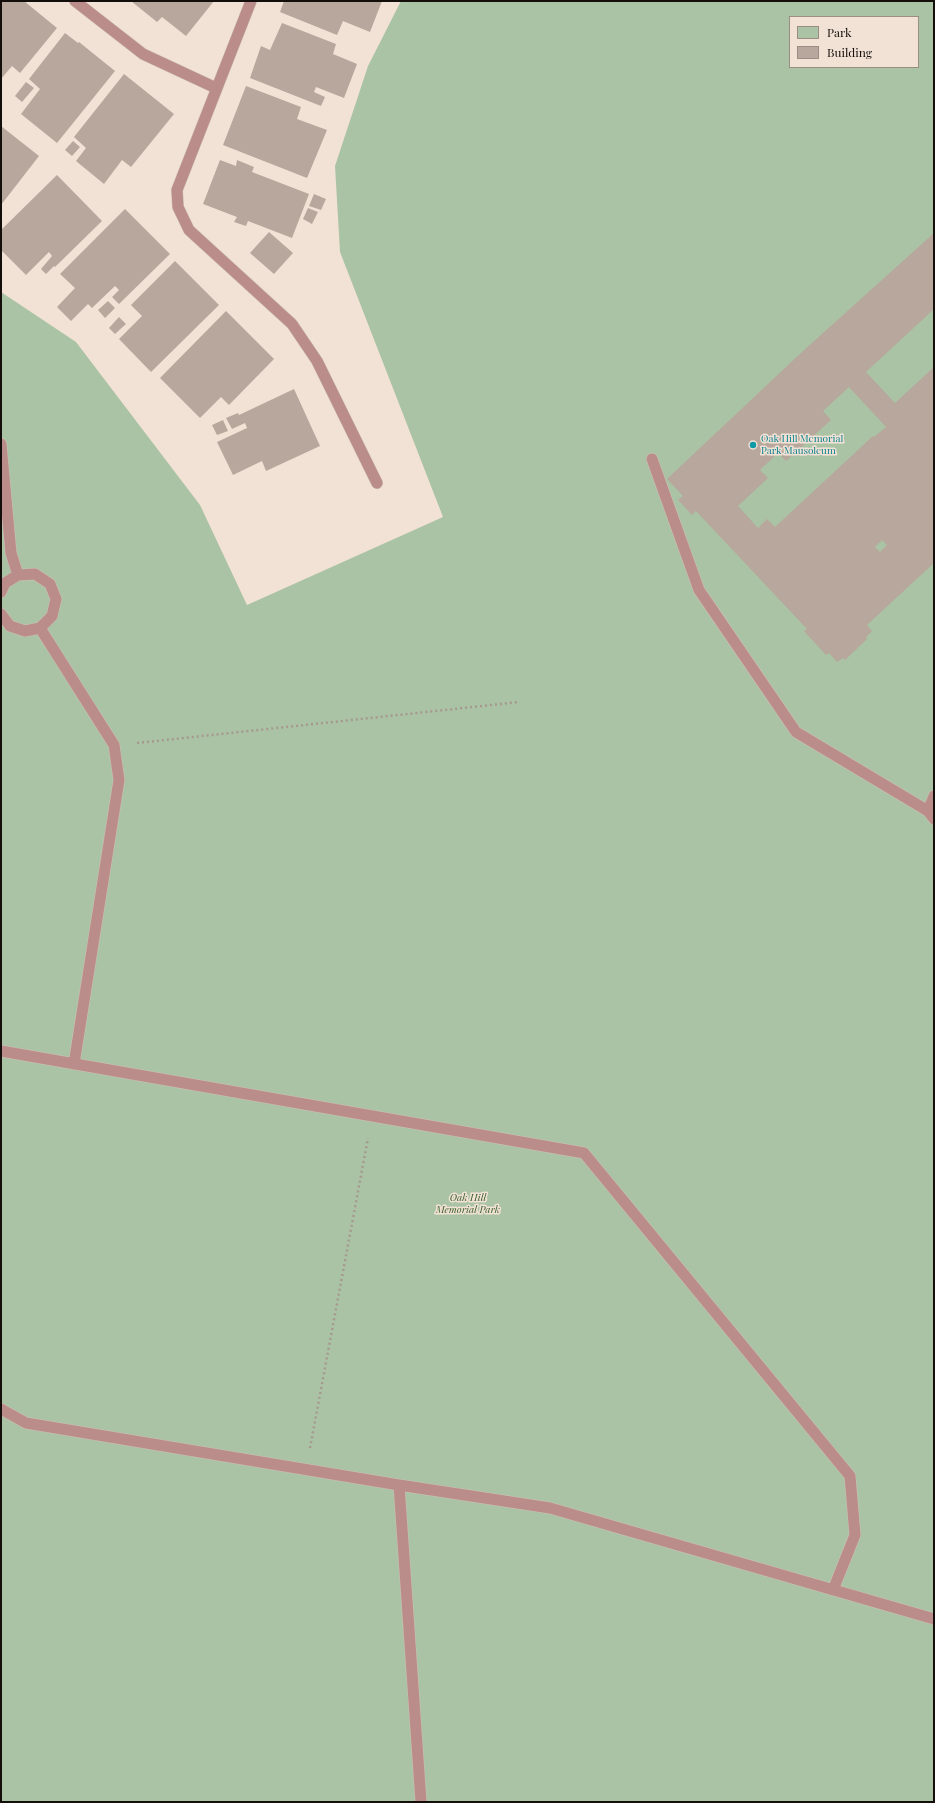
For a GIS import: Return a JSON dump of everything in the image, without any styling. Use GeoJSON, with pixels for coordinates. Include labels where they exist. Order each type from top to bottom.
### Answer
{"type":"FeatureCollection","features":[{"type":"Feature","properties":{"kind":"lane"},"geometry":{"type":"LineString","coordinates":[[76,1],[142,54],[216,88]]}},
{"type":"Feature","properties":{"kind":"lane"},"geometry":{"type":"LineString","coordinates":[[251,1],[177,190],[178,207],[189,230],[292,324],[317,360],[377,483]]}},
{"type":"Feature","properties":{"kind":"lane"},"geometry":{"type":"LineString","coordinates":[[1,444],[11,553],[18,574]]}},
{"type":"Feature","properties":{"kind":"lane"},"geometry":{"type":"LineString","coordinates":[[652,459],[699,590],[796,732],[931,815],[934,796]]}},
{"type":"Feature","properties":{"kind":"lane"},"geometry":{"type":"LineString","coordinates":[[1,592],[5,583],[18,574],[35,574],[50,584],[56,599],[52,616],[40,628],[25,631],[10,626],[1,614]]}},
{"type":"Feature","properties":{"kind":"lane"},"geometry":{"type":"LineString","coordinates":[[40,628],[114,745],[120,780],[74,1064]]}},
{"type":"Feature","properties":{"kind":"lane"},"geometry":{"type":"LineString","coordinates":[[1,1051],[584,1153],[850,1476],[855,1535],[833,1590]]}},
{"type":"Feature","properties":{"kind":"lane"},"geometry":{"type":"LineString","coordinates":[[1,1409],[26,1423],[399,1485],[550,1508],[934,1620]]}},
{"type":"Feature","properties":{"kind":"lane"},"geometry":{"type":"LineString","coordinates":[[399,1485],[421,1802]]}},
{"type":"Feature","properties":{"kind":"path"},"geometry":{"type":"LineString","coordinates":[[114,745],[519,702]]}},
{"type":"Feature","properties":{"kind":"path"},"geometry":{"type":"LineString","coordinates":[[306,1469],[372,1116]]}},
{"type":"Feature","properties":{"kind":"green space","name":"Oak Hill Memorial Park"},"geometry":{"type":"Polygon","coordinates":[[[401,1],[934,1],[934,1802],[1,1802],[1,292],[76,342],[200,505],[247,605],[443,517],[340,252],[335,166],[368,66],[401,1]]]}},
{"type":"Feature","properties":{"kind":"building"},"geometry":{"type":"Polygon","coordinates":[[[1,1],[24,1],[57,28],[20,73],[12,66],[1,79],[1,1]]]}},
{"type":"Feature","properties":{"kind":"building"},"geometry":{"type":"Polygon","coordinates":[[[131,1],[214,1],[186,36],[162,17],[157,22],[131,1]]]}},
{"type":"Feature","properties":{"kind":"building"},"geometry":{"type":"Polygon","coordinates":[[[284,1],[382,1],[370,32],[343,21],[337,35],[280,12],[284,1]]]}},
{"type":"Feature","properties":{"kind":"building"},"geometry":{"type":"Polygon","coordinates":[[[282,23],[336,44],[333,54],[357,64],[344,98],[316,87],[314,92],[325,97],[321,106],[250,78],[261,46],[270,50],[282,23]]]}},
{"type":"Feature","properties":{"kind":"building"},"geometry":{"type":"Polygon","coordinates":[[[65,33],[78,43],[79,42],[115,71],[57,143],[21,114],[40,89],[29,79],[65,33]]]}},
{"type":"Feature","properties":{"kind":"building"},"geometry":{"type":"Polygon","coordinates":[[[124,74],[174,114],[131,167],[122,160],[104,184],[76,161],[86,148],[74,137],[124,74]]]}},
{"type":"Feature","properties":{"kind":"building"},"geometry":{"type":"Polygon","coordinates":[[[26,82],[34,88],[22,102],[15,96],[26,82]]]}},
{"type":"Feature","properties":{"kind":"building"},"geometry":{"type":"Polygon","coordinates":[[[246,86],[301,107],[297,119],[327,130],[307,178],[223,145],[246,86]]]}},
{"type":"Feature","properties":{"kind":"building"},"geometry":{"type":"Polygon","coordinates":[[[1,126],[39,156],[1,205],[1,126]]]}},
{"type":"Feature","properties":{"kind":"building"},"geometry":{"type":"Polygon","coordinates":[[[73,141],[80,147],[72,156],[65,150],[73,141]]]}},
{"type":"Feature","properties":{"kind":"building"},"geometry":{"type":"Polygon","coordinates":[[[220,160],[236,166],[237,160],[254,167],[252,172],[309,194],[292,238],[248,221],[246,226],[234,222],[237,217],[203,204],[220,160]]]}},
{"type":"Feature","properties":{"kind":"building"},"geometry":{"type":"Polygon","coordinates":[[[57,175],[102,221],[46,274],[41,269],[52,256],[49,252],[26,275],[1,250],[1,230],[57,175]]]}},
{"type":"Feature","properties":{"kind":"building"},"geometry":{"type":"Polygon","coordinates":[[[314,194],[326,199],[321,210],[309,206],[314,194]]]}},
{"type":"Feature","properties":{"kind":"building"},"geometry":{"type":"Polygon","coordinates":[[[308,208],[318,212],[312,224],[303,219],[308,208]]]}},
{"type":"Feature","properties":{"kind":"building"},"geometry":{"type":"Polygon","coordinates":[[[125,209],[170,254],[119,304],[112,297],[119,290],[115,286],[92,308],[88,304],[71,321],[57,307],[75,288],[60,274],[125,209]]]}},
{"type":"Feature","properties":{"kind":"building"},"geometry":{"type":"Polygon","coordinates":[[[269,232],[293,253],[274,274],[250,253],[269,232]]]}},
{"type":"Feature","properties":{"kind":"building","name":"Oak Hill Memorial Park Mausoleum"},"geometry":{"type":"Polygon","coordinates":[[[934,233],[934,309],[866,372],[895,403],[934,367],[934,563],[867,625],[872,631],[866,637],[867,639],[845,660],[843,658],[837,662],[829,653],[826,655],[804,631],[807,629],[696,511],[692,515],[678,500],[683,496],[667,479],[802,352],[934,233]],[[849,387],[823,411],[831,420],[786,461],[778,453],[760,470],[768,478],[738,506],[758,528],[767,519],[775,527],[873,436],[874,437],[886,427],[849,387]],[[882,540],[875,547],[880,552],[887,545],[882,540]]]}},
{"type":"Feature","properties":{"kind":"building"},"geometry":{"type":"Polygon","coordinates":[[[175,261],[219,305],[151,372],[119,339],[142,316],[131,305],[175,261]]]}},
{"type":"Feature","properties":{"kind":"building"},"geometry":{"type":"Polygon","coordinates":[[[108,301],[115,308],[105,318],[98,310],[108,301]]]}},
{"type":"Feature","properties":{"kind":"building"},"geometry":{"type":"Polygon","coordinates":[[[226,311],[274,359],[229,405],[221,397],[200,418],[160,378],[226,311]]]}},
{"type":"Feature","properties":{"kind":"building"},"geometry":{"type":"Polygon","coordinates":[[[119,317],[126,324],[115,334],[109,328],[119,317]]]}},
{"type":"Feature","properties":{"kind":"building"},"geometry":{"type":"Polygon","coordinates":[[[294,389],[320,446],[266,471],[262,461],[233,475],[217,442],[247,428],[245,423],[232,429],[226,418],[238,413],[239,415],[294,389]]]}},
{"type":"Feature","properties":{"kind":"building"},"geometry":{"type":"Polygon","coordinates":[[[223,420],[228,431],[217,435],[212,425],[223,420]]]}},
{"type":"Feature","properties":{"kind":"place","name":"Oak Hill Memorial Park Mausoleum"},"geometry":{"type":"Point","coordinates":[753,445]}}]}
